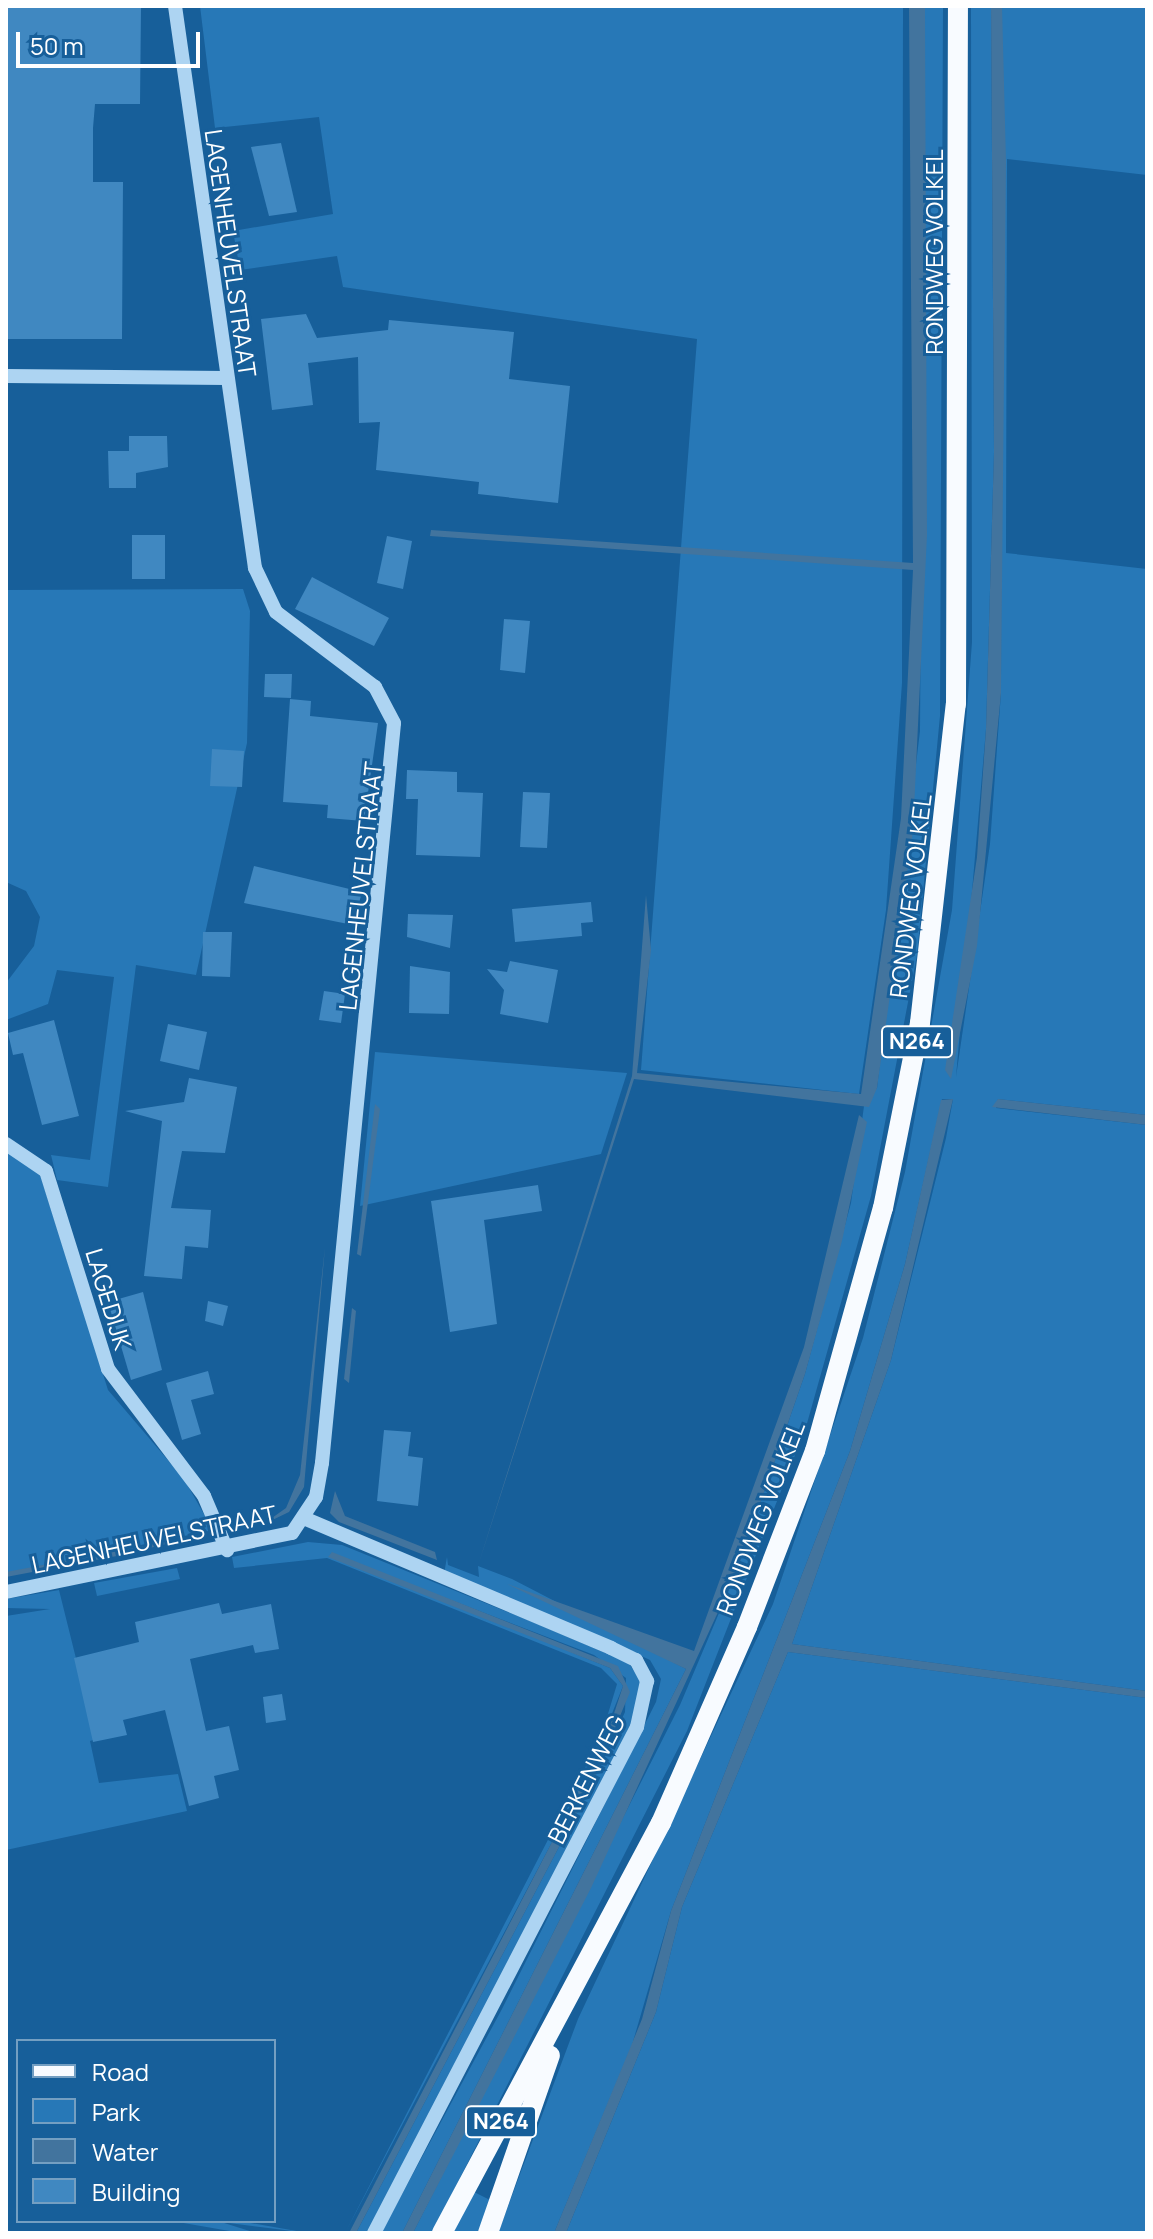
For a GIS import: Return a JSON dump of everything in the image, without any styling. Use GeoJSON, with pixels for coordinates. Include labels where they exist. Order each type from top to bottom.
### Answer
{"type":"FeatureCollection","features":[{"type":"Feature","properties":{"kind":"main road","name":"RONDWEG VOLKEL"},"geometry":{"type":"LineString","coordinates":[[442,2233],[564,2013],[661,1823],[815,1451],[901,1124],[935,918],[956,704],[958,6]]}},
{"type":"Feature","properties":{"kind":"main road","name":"RONDWEG VOLKEL"},"geometry":{"type":"LineString","coordinates":[[488,2233],[564,2013]]}},
{"type":"Feature","properties":{"kind":"street","name":"LAGENHEUVELSTRAAT"},"geometry":{"type":"LineString","coordinates":[[6,1592],[227,1550],[292,1533],[306,1519],[322,1463],[396,744],[394,723],[375,687],[302,635],[265,593],[250,544],[175,6]]}},
{"type":"Feature","properties":{"kind":"street"},"geometry":{"type":"LineString","coordinates":[[6,376],[226,378]]}},
{"type":"Feature","properties":{"kind":"street","name":"LAGEDIJK"},"geometry":{"type":"LineString","coordinates":[[6,1144],[46,1171],[108,1369],[204,1496],[227,1550]]}},
{"type":"Feature","properties":{"kind":"street","name":"BERKENWEG"},"geometry":{"type":"LineString","coordinates":[[306,1519],[611,1648],[636,1660],[647,1681],[637,1727],[374,2233]]}},
{"type":"Feature","properties":{"kind":"green space"},"geometry":{"type":"Polygon","coordinates":[[[200,6],[903,6],[902,683],[886,910],[859,1094],[641,1070],[697,339],[343,287],[337,256],[240,270],[233,231],[333,214],[319,117],[215,128],[200,6]]]}},
{"type":"Feature","properties":{"kind":"green space"},"geometry":{"type":"Polygon","coordinates":[[[925,6],[943,6],[940,716],[917,955],[871,1196],[806,1427],[687,1731],[432,2233],[413,2233],[680,1705],[736,1573],[805,1374],[851,1203],[864,1106],[877,1088],[920,731],[925,6]]]}},
{"type":"Feature","properties":{"kind":"green space"},"geometry":{"type":"Polygon","coordinates":[[[971,6],[991,6],[994,452],[986,729],[956,1077],[990,844],[1001,693],[1002,6],[1147,6],[1147,175],[1007,159],[1006,553],[1147,569],[1147,1115],[998,1099],[996,1108],[1147,1125],[1147,1691],[792,1644],[891,1360],[946,1138],[953,1099],[942,1099],[905,1264],[850,1451],[671,1911],[632,2045],[554,2233],[498,2233],[578,2019],[773,1604],[863,1338],[905,1172],[952,910],[972,642],[971,6]]]}},
{"type":"Feature","properties":{"kind":"green space"},"geometry":{"type":"Polygon","coordinates":[[[243,589],[250,611],[247,743],[196,975],[136,965],[108,1187],[57,1180],[51,1155],[90,1160],[114,977],[57,970],[48,1004],[6,1020],[6,983],[34,946],[40,917],[26,891],[6,882],[6,590],[243,589]]]}},
{"type":"Feature","properties":{"kind":"green space"},"geometry":{"type":"Polygon","coordinates":[[[375,1052],[627,1073],[601,1154],[360,1206],[375,1052]]]}},
{"type":"Feature","properties":{"kind":"green space"},"geometry":{"type":"Polygon","coordinates":[[[6,1146],[37,1165],[108,1390],[184,1479],[213,1530],[6,1573],[6,1146]]]}},
{"type":"Feature","properties":{"kind":"green space"},"geometry":{"type":"Polygon","coordinates":[[[308,1542],[342,1545],[535,1623],[629,1663],[642,1684],[640,1711],[368,2233],[356,2233],[590,1788],[625,1712],[626,1678],[594,1655],[329,1553],[610,1668],[623,1686],[587,1776],[345,2233],[601,1737],[617,1684],[601,1668],[327,1558],[234,1568],[232,1557],[308,1542]]]}},
{"type":"Feature","properties":{"kind":"green space"},"geometry":{"type":"Polygon","coordinates":[[[447,1557],[448,1565],[479,1577],[478,1566],[512,1579],[686,1669],[402,2233],[381,2233],[502,2009],[656,1702],[661,1679],[650,1660],[444,1574],[447,1557]]]}},
{"type":"Feature","properties":{"kind":"green space"},"geometry":{"type":"Polygon","coordinates":[[[177,1568],[180,1579],[97,1596],[94,1583],[177,1568]]]}},
{"type":"Feature","properties":{"kind":"green space"},"geometry":{"type":"Polygon","coordinates":[[[59,1590],[96,1739],[90,1741],[99,1783],[178,1774],[187,1811],[6,1850],[6,1616],[50,1609],[6,1608],[6,1599],[59,1590]]]}},
{"type":"Feature","properties":{"kind":"green space"},"geometry":{"type":"Polygon","coordinates":[[[788,1652],[1147,1698],[1147,2233],[566,2233],[656,2012],[682,1907],[788,1652]]]}},
{"type":"Feature","properties":{"kind":"green space"},"geometry":{"type":"Polygon","coordinates":[[[474,2192],[490,2200],[478,2233],[453,2233],[474,2192]]]}},
{"type":"Feature","properties":{"kind":"green space"},"geometry":{"type":"Polygon","coordinates":[[[184,2223],[224,2223],[256,2233],[184,2223]]]}},
{"type":"Feature","properties":{"kind":"green space"},"geometry":{"type":"Polygon","coordinates":[[[229,2223],[250,2223],[308,2233],[229,2223]]]}},
{"type":"Feature","properties":{"kind":"water"},"geometry":{"type":"Polygon","coordinates":[[[909,6],[925,6],[927,535],[913,831],[877,1088],[869,1107],[634,1079],[477,1569],[632,1076],[646,895],[651,950],[637,1073],[861,1094],[901,818],[913,570],[430,536],[431,530],[913,563],[909,6]]]}},
{"type":"Feature","properties":{"kind":"water"},"geometry":{"type":"Polygon","coordinates":[[[991,6],[1002,6],[1006,161],[1001,693],[977,946],[951,1079],[945,1070],[977,857],[986,729],[994,452],[991,6]]]}},
{"type":"Feature","properties":{"kind":"water"},"geometry":{"type":"Polygon","coordinates":[[[953,1099],[891,1360],[792,1644],[1147,1691],[1147,1698],[788,1652],[682,1907],[656,2012],[566,2233],[554,2233],[642,2019],[671,1911],[850,1451],[905,1264],[941,1100],[953,1099]]]}},
{"type":"Feature","properties":{"kind":"water"},"geometry":{"type":"Polygon","coordinates":[[[998,1099],[1147,1115],[1147,1125],[992,1107],[998,1099]]]}},
{"type":"Feature","properties":{"kind":"water"},"geometry":{"type":"Polygon","coordinates":[[[375,1104],[380,1109],[361,1256],[357,1254],[375,1104]]]}},
{"type":"Feature","properties":{"kind":"water"},"geometry":{"type":"Polygon","coordinates":[[[859,1115],[867,1122],[842,1241],[805,1374],[736,1573],[591,1888],[413,2233],[402,2233],[686,1669],[507,1584],[694,1651],[804,1347],[859,1115]]]}},
{"type":"Feature","properties":{"kind":"water"},"geometry":{"type":"Polygon","coordinates":[[[325,1247],[304,1487],[289,1512],[262,1525],[286,1508],[300,1475],[325,1247]]]}},
{"type":"Feature","properties":{"kind":"water"},"geometry":{"type":"Polygon","coordinates":[[[352,1308],[356,1311],[349,1383],[344,1379],[352,1308]]]}},
{"type":"Feature","properties":{"kind":"water"},"geometry":{"type":"Polygon","coordinates":[[[335,1491],[345,1516],[435,1552],[437,1560],[339,1522],[330,1513],[335,1491]]]}},
{"type":"Feature","properties":{"kind":"water"},"geometry":{"type":"Polygon","coordinates":[[[207,1534],[117,1556],[6,1577],[6,1572],[207,1534]]]}},
{"type":"Feature","properties":{"kind":"water"},"geometry":{"type":"Polygon","coordinates":[[[332,1552],[618,1666],[630,1692],[590,1788],[356,2233],[349,2233],[606,1738],[623,1686],[610,1668],[328,1557],[332,1552]]]}},
{"type":"Feature","properties":{"kind":"building"},"geometry":{"type":"Polygon","coordinates":[[[6,6],[141,6],[140,104],[95,104],[93,128],[93,182],[123,182],[122,339],[6,339],[6,6]]]}},
{"type":"Feature","properties":{"kind":"building"},"geometry":{"type":"Polygon","coordinates":[[[281,143],[297,212],[269,216],[251,147],[281,143]]]}},
{"type":"Feature","properties":{"kind":"building"},"geometry":{"type":"Polygon","coordinates":[[[306,314],[317,338],[388,330],[389,320],[514,332],[509,379],[570,386],[558,503],[478,494],[479,482],[376,470],[380,422],[359,423],[358,357],[308,363],[313,405],[272,410],[261,319],[306,314]]]}},
{"type":"Feature","properties":{"kind":"building"},"geometry":{"type":"Polygon","coordinates":[[[129,436],[167,436],[168,467],[136,473],[136,488],[109,488],[108,451],[129,451],[129,436]]]}},
{"type":"Feature","properties":{"kind":"building"},"geometry":{"type":"Polygon","coordinates":[[[132,535],[165,535],[165,579],[132,579],[132,535]]]}},
{"type":"Feature","properties":{"kind":"building"},"geometry":{"type":"Polygon","coordinates":[[[387,536],[412,541],[403,589],[377,583],[387,536]]]}},
{"type":"Feature","properties":{"kind":"building"},"geometry":{"type":"Polygon","coordinates":[[[312,577],[389,618],[374,646],[295,609],[312,577]]]}},
{"type":"Feature","properties":{"kind":"building"},"geometry":{"type":"Polygon","coordinates":[[[504,619],[530,621],[525,673],[500,670],[504,619]]]}},
{"type":"Feature","properties":{"kind":"building"},"geometry":{"type":"Polygon","coordinates":[[[265,674],[292,674],[291,698],[264,697],[265,674]]]}},
{"type":"Feature","properties":{"kind":"building"},"geometry":{"type":"Polygon","coordinates":[[[290,699],[311,701],[310,716],[378,723],[364,821],[327,818],[328,805],[283,802],[290,699]]]}},
{"type":"Feature","properties":{"kind":"building"},"geometry":{"type":"Polygon","coordinates":[[[212,749],[244,751],[242,787],[210,786],[212,749]]]}},
{"type":"Feature","properties":{"kind":"building"},"geometry":{"type":"Polygon","coordinates":[[[407,770],[457,772],[457,792],[483,793],[480,857],[416,855],[418,799],[406,799],[407,770]]]}},
{"type":"Feature","properties":{"kind":"building"},"geometry":{"type":"Polygon","coordinates":[[[523,792],[550,793],[547,848],[520,847],[523,792]]]}},
{"type":"Feature","properties":{"kind":"building"},"geometry":{"type":"Polygon","coordinates":[[[254,866],[362,892],[353,925],[244,903],[254,866]]]}},
{"type":"Feature","properties":{"kind":"building"},"geometry":{"type":"Polygon","coordinates":[[[591,902],[593,922],[581,923],[582,936],[515,942],[512,909],[591,902]]]}},
{"type":"Feature","properties":{"kind":"building"},"geometry":{"type":"Polygon","coordinates":[[[408,914],[453,915],[450,948],[407,937],[408,914]]]}},
{"type":"Feature","properties":{"kind":"building"},"geometry":{"type":"Polygon","coordinates":[[[203,932],[232,932],[230,977],[202,976],[203,932]]]}},
{"type":"Feature","properties":{"kind":"building"},"geometry":{"type":"Polygon","coordinates":[[[510,961],[558,970],[548,1023],[500,1014],[504,990],[487,969],[507,972],[510,961]]]}},
{"type":"Feature","properties":{"kind":"building"},"geometry":{"type":"Polygon","coordinates":[[[410,966],[450,972],[449,1014],[409,1013],[410,966]]]}},
{"type":"Feature","properties":{"kind":"building"},"geometry":{"type":"Polygon","coordinates":[[[324,991],[345,994],[341,1023],[319,1020],[324,991]]]}},
{"type":"Feature","properties":{"kind":"building"},"geometry":{"type":"Polygon","coordinates":[[[54,1020],[79,1116],[42,1125],[23,1053],[13,1055],[8,1033],[54,1020]]]}},
{"type":"Feature","properties":{"kind":"building"},"geometry":{"type":"Polygon","coordinates":[[[168,1024],[207,1032],[199,1070],[160,1061],[168,1024]]]}},
{"type":"Feature","properties":{"kind":"building"},"geometry":{"type":"Polygon","coordinates":[[[189,1078],[237,1087],[225,1153],[182,1151],[171,1208],[211,1210],[208,1248],[185,1246],[182,1279],[144,1276],[162,1121],[125,1111],[184,1102],[189,1078]]]}},
{"type":"Feature","properties":{"kind":"building"},"geometry":{"type":"Polygon","coordinates":[[[538,1185],[542,1211],[484,1220],[497,1324],[450,1332],[431,1201],[538,1185]]]}},
{"type":"Feature","properties":{"kind":"building"},"geometry":{"type":"Polygon","coordinates":[[[143,1292],[162,1370],[131,1380],[108,1302],[143,1292]]]}},
{"type":"Feature","properties":{"kind":"building"},"geometry":{"type":"Polygon","coordinates":[[[208,1301],[228,1306],[223,1326],[205,1321],[208,1301]]]}},
{"type":"Feature","properties":{"kind":"building"},"geometry":{"type":"Polygon","coordinates":[[[208,1371],[214,1394],[191,1400],[201,1434],[182,1440],[166,1383],[208,1371]]]}},
{"type":"Feature","properties":{"kind":"building"},"geometry":{"type":"Polygon","coordinates":[[[384,1430],[411,1432],[408,1456],[423,1458],[418,1506],[377,1501],[384,1430]]]}},
{"type":"Feature","properties":{"kind":"building"},"geometry":{"type":"Polygon","coordinates":[[[219,1603],[222,1614],[271,1604],[279,1649],[255,1653],[253,1645],[190,1659],[206,1731],[229,1726],[239,1770],[214,1776],[219,1798],[189,1806],[165,1710],[123,1720],[127,1735],[93,1742],[74,1658],[139,1642],[135,1622],[219,1603]]]}},
{"type":"Feature","properties":{"kind":"building"},"geometry":{"type":"Polygon","coordinates":[[[282,1694],[286,1720],[266,1723],[263,1697],[282,1694]]]}}]}
